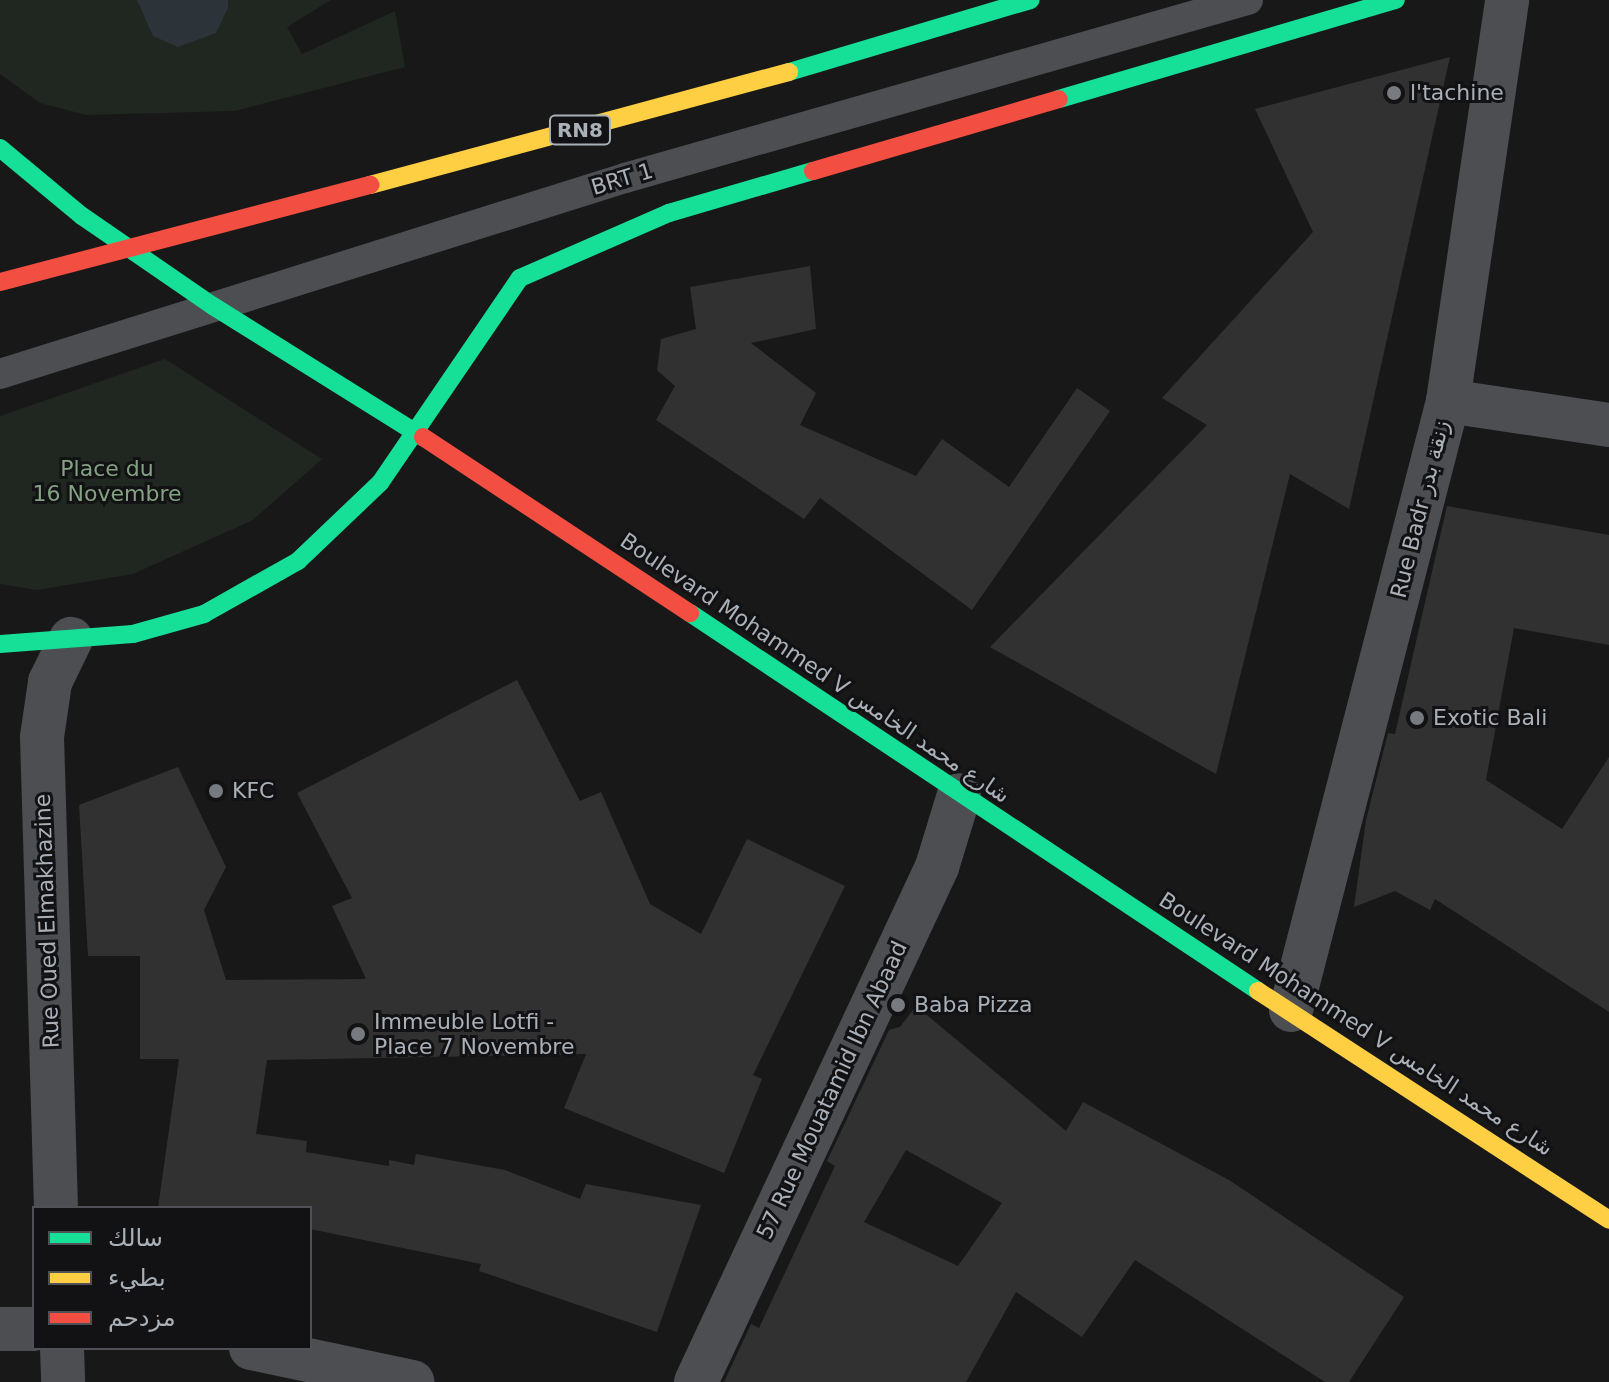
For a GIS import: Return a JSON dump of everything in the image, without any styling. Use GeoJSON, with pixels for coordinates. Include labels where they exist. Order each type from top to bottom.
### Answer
{"type":"FeatureCollection","features":[{"type":"Feature","properties":{"kind":"main road","name":"RN8"},"geometry":{"type":"LineString","coordinates":[[0,282],[716,94],[1031,0]]}},
{"type":"Feature","properties":{"kind":"main road"},"geometry":{"type":"LineString","coordinates":[[0,644],[133,634],[204,614],[258,587],[366,498],[417,433],[520,278],[596,242],[669,213],[1396,0]]}},
{"type":"Feature","properties":{"kind":"main road","name":"Boulevard Mohammed V شارع محمد الخامس"},"geometry":{"type":"LineString","coordinates":[[0,148],[125,247],[213,306],[417,433],[959,795],[1609,1220]]}},
{"type":"Feature","properties":{"kind":"street","name":"Rue Badr زنقة بدر"},"geometry":{"type":"LineString","coordinates":[[1291,1010],[1448,401],[1507,0]]}},
{"type":"Feature","properties":{"kind":"street"},"geometry":{"type":"LineString","coordinates":[[1448,401],[1609,425]]}},
{"type":"Feature","properties":{"kind":"street","name":"Rue Oued Elmakhazine"},"geometry":{"type":"LineString","coordinates":[[56,1206],[42,737],[50,682],[71,639]]}},
{"type":"Feature","properties":{"kind":"street","name":"57 Rue Mouatamid Ibn Abaad"},"geometry":{"type":"LineString","coordinates":[[696,1382],[937,867],[959,795]]}},
{"type":"Feature","properties":{"kind":"street"},"geometry":{"type":"LineString","coordinates":[[0,1329],[32,1329]]}},
{"type":"Feature","properties":{"kind":"street"},"geometry":{"type":"LineString","coordinates":[[62,1350],[63,1382]]}},
{"type":"Feature","properties":{"kind":"street"},"geometry":{"type":"LineString","coordinates":[[260,1350],[412,1382]]}},
{"type":"Feature","properties":{"kind":"lane","name":"BRT 1"},"geometry":{"type":"LineString","coordinates":[[0,374],[625,178],[1248,0]]}},
{"type":"Feature","properties":{"kind":"green space"},"geometry":{"type":"Polygon","coordinates":[[[0,0],[331,0],[287,27],[302,54],[395,11],[405,67],[235,111],[86,115],[40,103],[0,74],[0,0]]]}},
{"type":"Feature","properties":{"kind":"green space","name":"Place du 16 Novembre"},"geometry":{"type":"Polygon","coordinates":[[[165,359],[322,459],[253,520],[133,574],[37,590],[0,584],[0,416],[165,359]]]}},
{"type":"Feature","properties":{"kind":"shaded area"},"geometry":{"type":"Polygon","coordinates":[[[137,0],[228,0],[228,8],[216,33],[178,47],[153,36],[137,0]]]}},
{"type":"Feature","properties":{"kind":"building"},"geometry":{"type":"Polygon","coordinates":[[[1450,57],[1349,509],[1290,474],[1216,774],[990,647],[1207,425],[1162,398],[1313,232],[1255,109],[1450,57]]]}},
{"type":"Feature","properties":{"kind":"building"},"geometry":{"type":"Polygon","coordinates":[[[810,266],[816,329],[751,343],[816,393],[800,425],[916,476],[942,439],[1009,487],[1077,388],[1110,411],[972,610],[820,498],[804,519],[656,420],[675,386],[657,370],[661,339],[696,329],[690,287],[810,266]]]}},
{"type":"Feature","properties":{"kind":"building"},"geometry":{"type":"Polygon","coordinates":[[[1447,506],[1609,535],[1609,645],[1514,628],[1486,780],[1562,829],[1609,757],[1609,1012],[1435,899],[1430,910],[1395,891],[1354,907],[1366,820],[1388,733],[1395,734],[1447,506]]]}},
{"type":"Feature","properties":{"kind":"building"},"geometry":{"type":"Polygon","coordinates":[[[517,680],[580,801],[601,792],[650,904],[701,934],[747,839],[845,886],[753,1075],[762,1079],[724,1173],[564,1108],[586,1054],[267,1060],[256,1134],[307,1141],[306,1152],[389,1166],[389,1160],[414,1165],[416,1154],[505,1170],[580,1199],[586,1184],[701,1205],[657,1332],[479,1271],[481,1264],[312,1229],[312,1206],[158,1206],[179,1059],[140,1059],[140,956],[88,956],[79,805],[178,767],[226,867],[204,910],[226,980],[366,979],[332,906],[352,898],[297,793],[517,680]]]}},
{"type":"Feature","properties":{"kind":"building"},"geometry":{"type":"Polygon","coordinates":[[[916,1006],[1066,1131],[1083,1102],[1229,1180],[1404,1297],[1349,1382],[1325,1382],[1135,1260],[1082,1337],[1016,1292],[966,1382],[724,1382],[751,1324],[759,1328],[835,1166],[827,1161],[889,1030],[900,1027],[916,1006]],[[906,1150],[864,1222],[958,1266],[1002,1203],[906,1150]]]}},
{"type":"Feature","properties":{"kind":"traffic: fast"},"geometry":{"type":"LineString","coordinates":[[789,72],[1031,0]]}},
{"type":"Feature","properties":{"kind":"traffic: fast"},"geometry":{"type":"LineString","coordinates":[[1059,99],[1396,0]]}},
{"type":"Feature","properties":{"kind":"traffic: fast"},"geometry":{"type":"LineString","coordinates":[[0,148],[82,216],[213,306],[423,437]]}},
{"type":"Feature","properties":{"kind":"traffic: fast"},"geometry":{"type":"LineString","coordinates":[[0,644],[133,634],[204,614],[298,561],[380,483],[520,278],[669,213],[813,171]]}},
{"type":"Feature","properties":{"kind":"traffic: fast"},"geometry":{"type":"LineString","coordinates":[[690,613],[1258,991]]}},
{"type":"Feature","properties":{"kind":"traffic: slow"},"geometry":{"type":"LineString","coordinates":[[370,185],[789,72]]}},
{"type":"Feature","properties":{"kind":"traffic: slow"},"geometry":{"type":"LineString","coordinates":[[1258,991],[1609,1220]]}},
{"type":"Feature","properties":{"kind":"traffic: jam"},"geometry":{"type":"LineString","coordinates":[[813,171],[1059,99]]}},
{"type":"Feature","properties":{"kind":"traffic: jam"},"geometry":{"type":"LineString","coordinates":[[0,282],[370,185]]}},
{"type":"Feature","properties":{"kind":"traffic: jam"},"geometry":{"type":"LineString","coordinates":[[423,437],[690,613]]}},
{"type":"Feature","properties":{"kind":"place","name":"l'tachine"},"geometry":{"type":"Point","coordinates":[1394,93]}},
{"type":"Feature","properties":{"kind":"place","name":"Exotic Bali"},"geometry":{"type":"Point","coordinates":[1417,718]}},
{"type":"Feature","properties":{"kind":"place","name":"KFC"},"geometry":{"type":"Point","coordinates":[216,791]}},
{"type":"Feature","properties":{"kind":"place","name":"Baba Pizza"},"geometry":{"type":"Point","coordinates":[898,1005]}},
{"type":"Feature","properties":{"kind":"place","name":"Immeuble Lotfi - Place 7 Novembre"},"geometry":{"type":"Point","coordinates":[358,1034]}}]}
